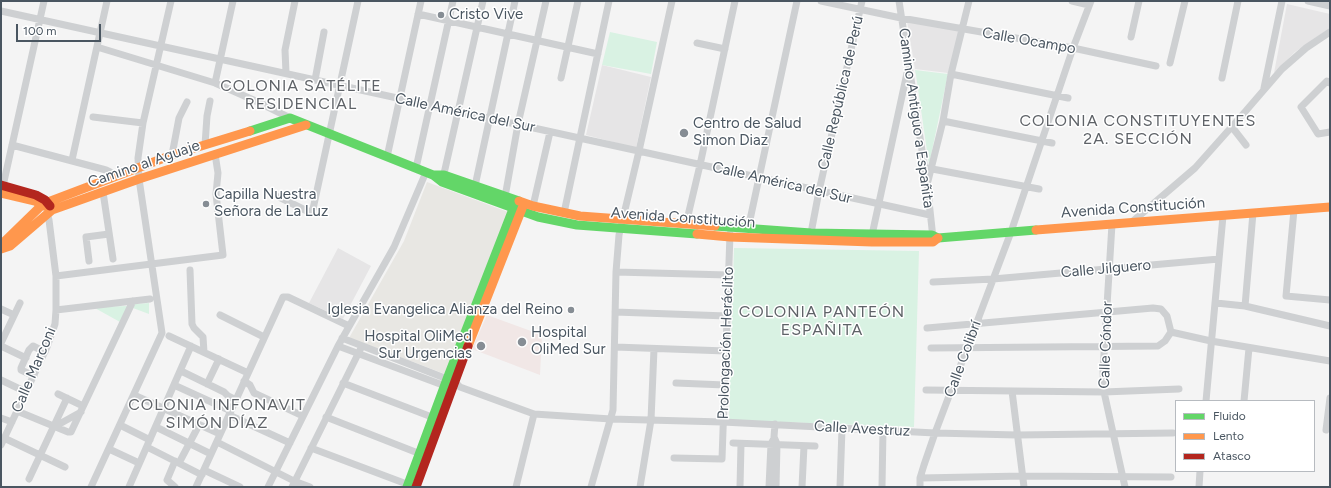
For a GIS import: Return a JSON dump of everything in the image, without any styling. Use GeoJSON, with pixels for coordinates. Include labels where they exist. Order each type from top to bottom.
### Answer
{"type":"FeatureCollection","features":[{"type":"Feature","properties":{"kind":"main road","name":"Avenida Constitución"},"geometry":{"type":"LineString","coordinates":[[290,118],[443,179],[522,206],[622,223],[872,242],[1330,208]]}},
{"type":"Feature","properties":{"kind":"main road","name":"Camino al Aguaje"},"geometry":{"type":"LineString","coordinates":[[1,249],[5,241],[13,233],[48,210],[116,175],[172,155],[290,118]]}},
{"type":"Feature","properties":{"kind":"main road","name":"Camino al Aguaje"},"geometry":{"type":"LineString","coordinates":[[48,210],[306,125]]}},
{"type":"Feature","properties":{"kind":"main road","name":"Avenida Constitución"},"geometry":{"type":"LineString","coordinates":[[443,179],[475,186],[504,197],[522,206],[538,217],[577,224],[686,224],[730,232],[748,229],[934,238]]}},
{"type":"Feature","properties":{"kind":"main road"},"geometry":{"type":"LineString","coordinates":[[2,188],[35,201],[48,210]]}},
{"type":"Feature","properties":{"kind":"main road"},"geometry":{"type":"LineString","coordinates":[[412,487],[437,418],[452,384],[469,333],[522,206]]}},
{"type":"Feature","properties":{"kind":"street"},"geometry":{"type":"LineString","coordinates":[[2,188],[44,1]]}},
{"type":"Feature","properties":{"kind":"street"},"geometry":{"type":"LineString","coordinates":[[72,160],[107,1]]}},
{"type":"Feature","properties":{"kind":"street"},"geometry":{"type":"LineString","coordinates":[[92,487],[108,448],[122,426],[134,395],[162,333],[139,179],[138,158],[143,123],[171,1]]}},
{"type":"Feature","properties":{"kind":"street"},"geometry":{"type":"LineString","coordinates":[[215,83],[233,1]]}},
{"type":"Feature","properties":{"kind":"street"},"geometry":{"type":"LineString","coordinates":[[286,73],[285,50],[295,1]]}},
{"type":"Feature","properties":{"kind":"street"},"geometry":{"type":"LineString","coordinates":[[279,197],[309,212],[311,211],[358,1]]}},
{"type":"Feature","properties":{"kind":"street"},"geometry":{"type":"LineString","coordinates":[[386,157],[421,1]]}},
{"type":"Feature","properties":{"kind":"street"},"geometry":{"type":"LineString","coordinates":[[416,168],[453,1]]}},
{"type":"Feature","properties":{"kind":"street"},"geometry":{"type":"LineString","coordinates":[[443,179],[483,1]]}},
{"type":"Feature","properties":{"kind":"street"},"geometry":{"type":"LineString","coordinates":[[475,186],[515,1]]}},
{"type":"Feature","properties":{"kind":"street"},"geometry":{"type":"LineString","coordinates":[[504,197],[518,124],[546,1]]}},
{"type":"Feature","properties":{"kind":"street"},"geometry":{"type":"LineString","coordinates":[[561,78],[578,1]]}},
{"type":"Feature","properties":{"kind":"street"},"geometry":{"type":"LineString","coordinates":[[564,213],[609,1]]}},
{"type":"Feature","properties":{"kind":"street"},"geometry":{"type":"LineString","coordinates":[[591,487],[613,410],[616,272],[619,235],[672,1]]}},
{"type":"Feature","properties":{"kind":"street"},"geometry":{"type":"LineString","coordinates":[[686,224],[735,1]]}},
{"type":"Feature","properties":{"kind":"street"},"geometry":{"type":"LineString","coordinates":[[748,229],[797,1]]}},
{"type":"Feature","properties":{"kind":"street","name":"Calle Ocampo"},"geometry":{"type":"LineString","coordinates":[[821,1],[901,18],[1073,48],[1156,66]]}},
{"type":"Feature","properties":{"kind":"street","name":"Calle República de Perú"},"geometry":{"type":"LineString","coordinates":[[811,233],[819,191],[862,1]]}},
{"type":"Feature","properties":{"kind":"street","name":"Camino Antiguo a Españita"},"geometry":{"type":"LineString","coordinates":[[899,1],[908,68],[928,168],[927,183],[934,238]]}},
{"type":"Feature","properties":{"kind":"street"},"geometry":{"type":"LineString","coordinates":[[969,1],[951,74],[943,121],[928,168],[1027,188],[1039,189]]}},
{"type":"Feature","properties":{"kind":"street"},"geometry":{"type":"LineString","coordinates":[[1072,1],[1090,3]]}},
{"type":"Feature","properties":{"kind":"street"},"geometry":{"type":"LineString","coordinates":[[1131,38],[1139,1]]}},
{"type":"Feature","properties":{"kind":"street"},"geometry":{"type":"LineString","coordinates":[[1170,63],[1185,1]]}},
{"type":"Feature","properties":{"kind":"street"},"geometry":{"type":"LineString","coordinates":[[1222,78],[1238,1]]}},
{"type":"Feature","properties":{"kind":"street"},"geometry":{"type":"LineString","coordinates":[[1263,90],[1282,1]]}},
{"type":"Feature","properties":{"kind":"street"},"geometry":{"type":"LineString","coordinates":[[1308,1],[1330,6]]}},
{"type":"Feature","properties":{"kind":"street","name":"Calle Colibrí"},"geometry":{"type":"LineString","coordinates":[[920,487],[920,478],[934,433],[1012,232],[1073,48],[1090,3]]}},
{"type":"Feature","properties":{"kind":"street","name":"Calle América del Sur"},"geometry":{"type":"LineString","coordinates":[[1,11],[930,215]]}},
{"type":"Feature","properties":{"kind":"street"},"geometry":{"type":"LineString","coordinates":[[418,14],[598,54]]}},
{"type":"Feature","properties":{"kind":"street"},"geometry":{"type":"LineString","coordinates":[[315,80],[324,32]]}},
{"type":"Feature","properties":{"kind":"street"},"geometry":{"type":"LineString","coordinates":[[1132,222],[1195,168],[1282,69],[1306,48],[1330,32]]}},
{"type":"Feature","properties":{"kind":"street"},"geometry":{"type":"LineString","coordinates":[[697,43],[725,49]]}},
{"type":"Feature","properties":{"kind":"street","name":"Avenida Constitución"},"geometry":{"type":"LineString","coordinates":[[97,47],[215,83],[290,118]]}},
{"type":"Feature","properties":{"kind":"street"},"geometry":{"type":"LineString","coordinates":[[872,235],[908,68]]}},
{"type":"Feature","properties":{"kind":"street"},"geometry":{"type":"LineString","coordinates":[[951,74],[1068,98]]}},
{"type":"Feature","properties":{"kind":"street"},"geometry":{"type":"LineString","coordinates":[[1330,83],[1327,82],[1301,107],[1318,134],[1330,132]]}},
{"type":"Feature","properties":{"kind":"street"},"geometry":{"type":"LineString","coordinates":[[204,145],[210,101]]}},
{"type":"Feature","properties":{"kind":"street"},"geometry":{"type":"LineString","coordinates":[[172,155],[180,118],[187,102]]}},
{"type":"Feature","properties":{"kind":"street"},"geometry":{"type":"LineString","coordinates":[[93,117],[143,123]]}},
{"type":"Feature","properties":{"kind":"street"},"geometry":{"type":"LineString","coordinates":[[943,121],[1052,143]]}},
{"type":"Feature","properties":{"kind":"street"},"geometry":{"type":"LineString","coordinates":[[1232,127],[1246,145]]}},
{"type":"Feature","properties":{"kind":"street"},"geometry":{"type":"LineString","coordinates":[[522,206],[550,132]]}},
{"type":"Feature","properties":{"kind":"street"},"geometry":{"type":"LineString","coordinates":[[12,145],[72,160],[106,170],[116,175]]}},
{"type":"Feature","properties":{"kind":"street"},"geometry":{"type":"LineString","coordinates":[[56,276],[223,255],[216,194],[218,176],[216,154]]}},
{"type":"Feature","properties":{"kind":"street"},"geometry":{"type":"LineString","coordinates":[[268,487],[342,338],[394,247],[430,173]]}},
{"type":"Feature","properties":{"kind":"street"},"geometry":{"type":"LineString","coordinates":[[103,192],[113,260]]}},
{"type":"Feature","properties":{"kind":"street","name":"Calle Marconi"},"geometry":{"type":"LineString","coordinates":[[1,445],[51,337],[56,310],[56,276],[48,210]]}},
{"type":"Feature","properties":{"kind":"street"},"geometry":{"type":"LineString","coordinates":[[1294,210],[1286,296],[1330,300]]}},
{"type":"Feature","properties":{"kind":"street"},"geometry":{"type":"LineString","coordinates":[[1245,306],[1254,213]]}},
{"type":"Feature","properties":{"kind":"street"},"geometry":{"type":"LineString","coordinates":[[1206,400],[1223,216]]}},
{"type":"Feature","properties":{"kind":"street","name":"Calle Cóndor"},"geometry":{"type":"LineString","coordinates":[[1112,224],[1104,392],[1124,487]]}},
{"type":"Feature","properties":{"kind":"street","name":"Prolongación Heráclito"},"geometry":{"type":"LineString","coordinates":[[674,458],[722,459],[730,232]]}},
{"type":"Feature","properties":{"kind":"street"},"geometry":{"type":"LineString","coordinates":[[90,261],[86,237],[109,234]]}},
{"type":"Feature","properties":{"kind":"street","name":"Calle Jilguero"},"geometry":{"type":"LineString","coordinates":[[933,282],[993,279],[1219,259]]}},
{"type":"Feature","properties":{"kind":"street"},"geometry":{"type":"LineString","coordinates":[[190,270],[192,324],[203,338],[204,352]]}},
{"type":"Feature","properties":{"kind":"street"},"geometry":{"type":"LineString","coordinates":[[616,272],[728,275]]}},
{"type":"Feature","properties":{"kind":"street"},"geometry":{"type":"LineString","coordinates":[[196,487],[283,297],[288,297],[349,326]]}},
{"type":"Feature","properties":{"kind":"street"},"geometry":{"type":"LineString","coordinates":[[56,310],[150,299]]}},
{"type":"Feature","properties":{"kind":"street"},"geometry":{"type":"LineString","coordinates":[[17,411],[54,427],[71,432],[133,301]]}},
{"type":"Feature","properties":{"kind":"street"},"geometry":{"type":"LineString","coordinates":[[1216,303],[1245,306],[1330,326]]}},
{"type":"Feature","properties":{"kind":"street"},"geometry":{"type":"LineString","coordinates":[[1,343],[20,304]]}},
{"type":"Feature","properties":{"kind":"street"},"geometry":{"type":"LineString","coordinates":[[927,328],[1152,308],[1161,309],[1167,316],[1171,332],[1165,341],[1158,346],[931,348]]}},
{"type":"Feature","properties":{"kind":"street"},"geometry":{"type":"LineString","coordinates":[[2,311],[14,315]]}},
{"type":"Feature","properties":{"kind":"street"},"geometry":{"type":"LineString","coordinates":[[615,312],[727,316]]}},
{"type":"Feature","properties":{"kind":"street"},"geometry":{"type":"LineString","coordinates":[[220,315],[264,337]]}},
{"type":"Feature","properties":{"kind":"street"},"geometry":{"type":"LineString","coordinates":[[1171,332],[1249,348],[1330,361]]}},
{"type":"Feature","properties":{"kind":"street"},"geometry":{"type":"LineString","coordinates":[[169,336],[248,372]]}},
{"type":"Feature","properties":{"kind":"street"},"geometry":{"type":"LineString","coordinates":[[342,338],[452,384]]}},
{"type":"Feature","properties":{"kind":"street"},"geometry":{"type":"LineString","coordinates":[[1,346],[26,358]]}},
{"type":"Feature","properties":{"kind":"street"},"geometry":{"type":"LineString","coordinates":[[34,376],[21,368],[29,350],[33,346],[45,352]]}},
{"type":"Feature","properties":{"kind":"street"},"geometry":{"type":"LineString","coordinates":[[132,486],[139,463],[191,346]]}},
{"type":"Feature","properties":{"kind":"street"},"geometry":{"type":"LineString","coordinates":[[338,346],[358,354],[452,384]]}},
{"type":"Feature","properties":{"kind":"street"},"geometry":{"type":"LineString","coordinates":[[294,484],[362,346]]}},
{"type":"Feature","properties":{"kind":"street"},"geometry":{"type":"LineString","coordinates":[[615,347],[726,351]]}},
{"type":"Feature","properties":{"kind":"street"},"geometry":{"type":"LineString","coordinates":[[1244,400],[1249,348]]}},
{"type":"Feature","properties":{"kind":"street"},"geometry":{"type":"LineString","coordinates":[[640,487],[651,420],[654,349]]}},
{"type":"Feature","properties":{"kind":"street"},"geometry":{"type":"LineString","coordinates":[[206,384],[219,359]]}},
{"type":"Feature","properties":{"kind":"street"},"geometry":{"type":"LineString","coordinates":[[181,371],[224,392],[236,400]]}},
{"type":"Feature","properties":{"kind":"street"},"geometry":{"type":"LineString","coordinates":[[1,380],[26,392]]}},
{"type":"Feature","properties":{"kind":"street"},"geometry":{"type":"LineString","coordinates":[[244,381],[250,385],[254,393],[303,416]]}},
{"type":"Feature","properties":{"kind":"street"},"geometry":{"type":"LineString","coordinates":[[343,383],[437,418]]}},
{"type":"Feature","properties":{"kind":"street","name":"Calle Avestruz"},"geometry":{"type":"LineString","coordinates":[[452,384],[534,414],[611,419],[775,424],[934,433],[1173,433]]}},
{"type":"Feature","properties":{"kind":"street"},"geometry":{"type":"LineString","coordinates":[[676,384],[725,385]]}},
{"type":"Feature","properties":{"kind":"street"},"geometry":{"type":"LineString","coordinates":[[174,385],[223,407],[230,413],[290,444]]}},
{"type":"Feature","properties":{"kind":"street"},"geometry":{"type":"LineString","coordinates":[[926,390],[1104,392],[1179,389]]}},
{"type":"Feature","properties":{"kind":"street"},"geometry":{"type":"LineString","coordinates":[[1012,391],[1024,487]]}},
{"type":"Feature","properties":{"kind":"street"},"geometry":{"type":"LineString","coordinates":[[58,394],[67,398],[82,409]]}},
{"type":"Feature","properties":{"kind":"street"},"geometry":{"type":"LineString","coordinates":[[134,395],[220,434]]}},
{"type":"Feature","properties":{"kind":"street"},"geometry":{"type":"LineString","coordinates":[[223,407],[228,396]]}},
{"type":"Feature","properties":{"kind":"street"},"geometry":{"type":"LineString","coordinates":[[30,479],[67,398]]}},
{"type":"Feature","properties":{"kind":"street"},"geometry":{"type":"LineString","coordinates":[[1326,430],[1330,398]]}},
{"type":"Feature","properties":{"kind":"street"},"geometry":{"type":"LineString","coordinates":[[54,427],[82,409]]}},
{"type":"Feature","properties":{"kind":"street"},"geometry":{"type":"LineString","coordinates":[[516,487],[534,414]]}},
{"type":"Feature","properties":{"kind":"street"},"geometry":{"type":"LineString","coordinates":[[326,417],[423,455]]}},
{"type":"Feature","properties":{"kind":"street"},"geometry":{"type":"LineString","coordinates":[[1,418],[12,422]]}},
{"type":"Feature","properties":{"kind":"street"},"geometry":{"type":"LineString","coordinates":[[769,487],[775,424]]}},
{"type":"Feature","properties":{"kind":"street"},"geometry":{"type":"LineString","coordinates":[[175,487],[167,480],[199,425]]}},
{"type":"Feature","properties":{"kind":"street"},"geometry":{"type":"LineString","coordinates":[[122,426],[177,462],[193,470],[203,472],[240,487]]}},
{"type":"Feature","properties":{"kind":"street"},"geometry":{"type":"LineString","coordinates":[[156,426],[212,454]]}},
{"type":"Feature","properties":{"kind":"street"},"geometry":{"type":"LineString","coordinates":[[840,487],[842,428]]}},
{"type":"Feature","properties":{"kind":"street"},"geometry":{"type":"LineString","coordinates":[[882,487],[883,430]]}},
{"type":"Feature","properties":{"kind":"street"},"geometry":{"type":"LineString","coordinates":[[4,438],[65,467]]}},
{"type":"Feature","properties":{"kind":"street"},"geometry":{"type":"LineString","coordinates":[[774,441],[776,487]]}},
{"type":"Feature","properties":{"kind":"street"},"geometry":{"type":"LineString","coordinates":[[733,443],[742,444],[774,441],[804,446],[815,446]]}},
{"type":"Feature","properties":{"kind":"street"},"geometry":{"type":"LineString","coordinates":[[217,442],[276,472],[294,484],[310,487]]}},
{"type":"Feature","properties":{"kind":"street"},"geometry":{"type":"LineString","coordinates":[[740,487],[742,444]]}},
{"type":"Feature","properties":{"kind":"street"},"geometry":{"type":"LineString","coordinates":[[802,487],[804,446]]}},
{"type":"Feature","properties":{"kind":"street"},"geometry":{"type":"LineString","coordinates":[[108,448],[139,463]]}},
{"type":"Feature","properties":{"kind":"street"},"geometry":{"type":"LineString","coordinates":[[311,448],[412,487]]}},
{"type":"Feature","properties":{"kind":"street"},"geometry":{"type":"LineString","coordinates":[[1199,487],[1200,472]]}},
{"type":"Feature","properties":{"kind":"street"},"geometry":{"type":"LineString","coordinates":[[920,478],[1023,476],[1171,477]]}},
{"type":"Feature","properties":{"kind":"shaded area"},"geometry":{"type":"Polygon","coordinates":[[[1287,4],[1330,14],[1330,28],[1295,52],[1274,73],[1287,4]]]}},
{"type":"Feature","properties":{"kind":"shaded area"},"geometry":{"type":"Polygon","coordinates":[[[907,21],[960,31],[948,73],[915,69],[907,21]]]}},
{"type":"Feature","properties":{"kind":"shaded area"},"geometry":{"type":"Polygon","coordinates":[[[602,65],[651,77],[636,148],[586,135],[602,65]]]}},
{"type":"Feature","properties":{"kind":"shaded area"},"geometry":{"type":"Polygon","coordinates":[[[427,182],[508,212],[445,374],[349,338],[404,241],[427,182]]]}},
{"type":"Feature","properties":{"kind":"shaded area"},"geometry":{"type":"Polygon","coordinates":[[[338,248],[371,266],[343,319],[309,303],[338,248]]]}},
{"type":"Feature","properties":{"kind":"shaded area"},"geometry":{"type":"Polygon","coordinates":[[[487,315],[542,335],[540,375],[472,349],[487,315]]]}},
{"type":"Feature","properties":{"kind":"green space"},"geometry":{"type":"Polygon","coordinates":[[[610,32],[657,42],[651,74],[602,65],[610,32]]]}},
{"type":"Feature","properties":{"kind":"green space"},"geometry":{"type":"Polygon","coordinates":[[[915,70],[948,74],[929,165],[916,75],[915,70]]]}},
{"type":"Feature","properties":{"kind":"green space"},"geometry":{"type":"Polygon","coordinates":[[[734,248],[919,251],[914,427],[729,420],[734,248]]]}},
{"type":"Feature","properties":{"kind":"green space"},"geometry":{"type":"Polygon","coordinates":[[[149,303],[149,314],[133,308],[135,304],[149,303]]]}},
{"type":"Feature","properties":{"kind":"green space"},"geometry":{"type":"Polygon","coordinates":[[[128,306],[120,322],[93,307],[128,306]]]}},
{"type":"Feature","properties":{"kind":"traffic: fast"},"geometry":{"type":"LineString","coordinates":[[250,131],[290,118],[433,175],[444,175],[519,201]]}},
{"type":"Feature","properties":{"kind":"traffic: fast"},"geometry":{"type":"LineString","coordinates":[[433,175],[442,182],[538,217],[577,225],[697,234]]}},
{"type":"Feature","properties":{"kind":"traffic: fast"},"geometry":{"type":"LineString","coordinates":[[407,487],[515,204]]}},
{"type":"Feature","properties":{"kind":"traffic: fast"},"geometry":{"type":"LineString","coordinates":[[715,226],[811,233],[932,235],[938,238],[1036,230]]}},
{"type":"Feature","properties":{"kind":"traffic: slow"},"geometry":{"type":"LineString","coordinates":[[1,249],[10,246],[52,210],[139,179],[306,125]]}},
{"type":"Feature","properties":{"kind":"traffic: slow"},"geometry":{"type":"LineString","coordinates":[[1,249],[5,241],[42,205],[48,202],[172,155],[250,131]]}},
{"type":"Feature","properties":{"kind":"traffic: slow"},"geometry":{"type":"LineString","coordinates":[[1,193],[35,201],[43,206]]}},
{"type":"Feature","properties":{"kind":"traffic: slow"},"geometry":{"type":"LineString","coordinates":[[519,201],[533,206],[580,216],[715,226]]}},
{"type":"Feature","properties":{"kind":"traffic: slow"},"geometry":{"type":"LineString","coordinates":[[468,346],[523,206]]}},
{"type":"Feature","properties":{"kind":"traffic: slow"},"geometry":{"type":"LineString","coordinates":[[1036,230],[1330,207]]}},
{"type":"Feature","properties":{"kind":"traffic: slow"},"geometry":{"type":"LineString","coordinates":[[697,234],[730,237],[872,242],[933,242],[938,238]]}},
{"type":"Feature","properties":{"kind":"traffic: jam"},"geometry":{"type":"LineString","coordinates":[[1,185],[36,195],[45,200],[50,206]]}},
{"type":"Feature","properties":{"kind":"traffic: jam"},"geometry":{"type":"LineString","coordinates":[[416,487],[468,346]]}},
{"type":"Feature","properties":{"kind":"place","name":"Cristo Vive"},"geometry":{"type":"Point","coordinates":[441,15]}},
{"type":"Feature","properties":{"kind":"place","name":"Centro de Salud Simon Diaz"},"geometry":{"type":"Point","coordinates":[684,133]}},
{"type":"Feature","properties":{"kind":"place","name":"Capilla Nuestra Señora de La Luz"},"geometry":{"type":"Point","coordinates":[206,204]}},
{"type":"Feature","properties":{"kind":"place","name":"Iglesia Evangelica Alianza del Reino"},"geometry":{"type":"Point","coordinates":[571,310]}},
{"type":"Feature","properties":{"kind":"place","name":"Hospital OliMed Sur"},"geometry":{"type":"Point","coordinates":[522,342]}},
{"type":"Feature","properties":{"kind":"place","name":"Hospital OliMed Sur Urgencias"},"geometry":{"type":"Point","coordinates":[481,346]}},
{"type":"Feature","properties":{"kind":"district","name":"COLONIA SATÉLITE RESIDENCIAL"},"geometry":{"type":"Point","coordinates":[301,95]}},
{"type":"Feature","properties":{"kind":"district","name":"COLONIA CONSTITUYENTES 2A. SECCIÓN"},"geometry":{"type":"Point","coordinates":[1138,130]}},
{"type":"Feature","properties":{"kind":"district","name":"COLONIA PANTEÓN ESPAÑITA"},"geometry":{"type":"Point","coordinates":[822,321]}},
{"type":"Feature","properties":{"kind":"district","name":"COLONIA INFONAVIT SIMÓN DÍAZ"},"geometry":{"type":"Point","coordinates":[217,414]}}]}
